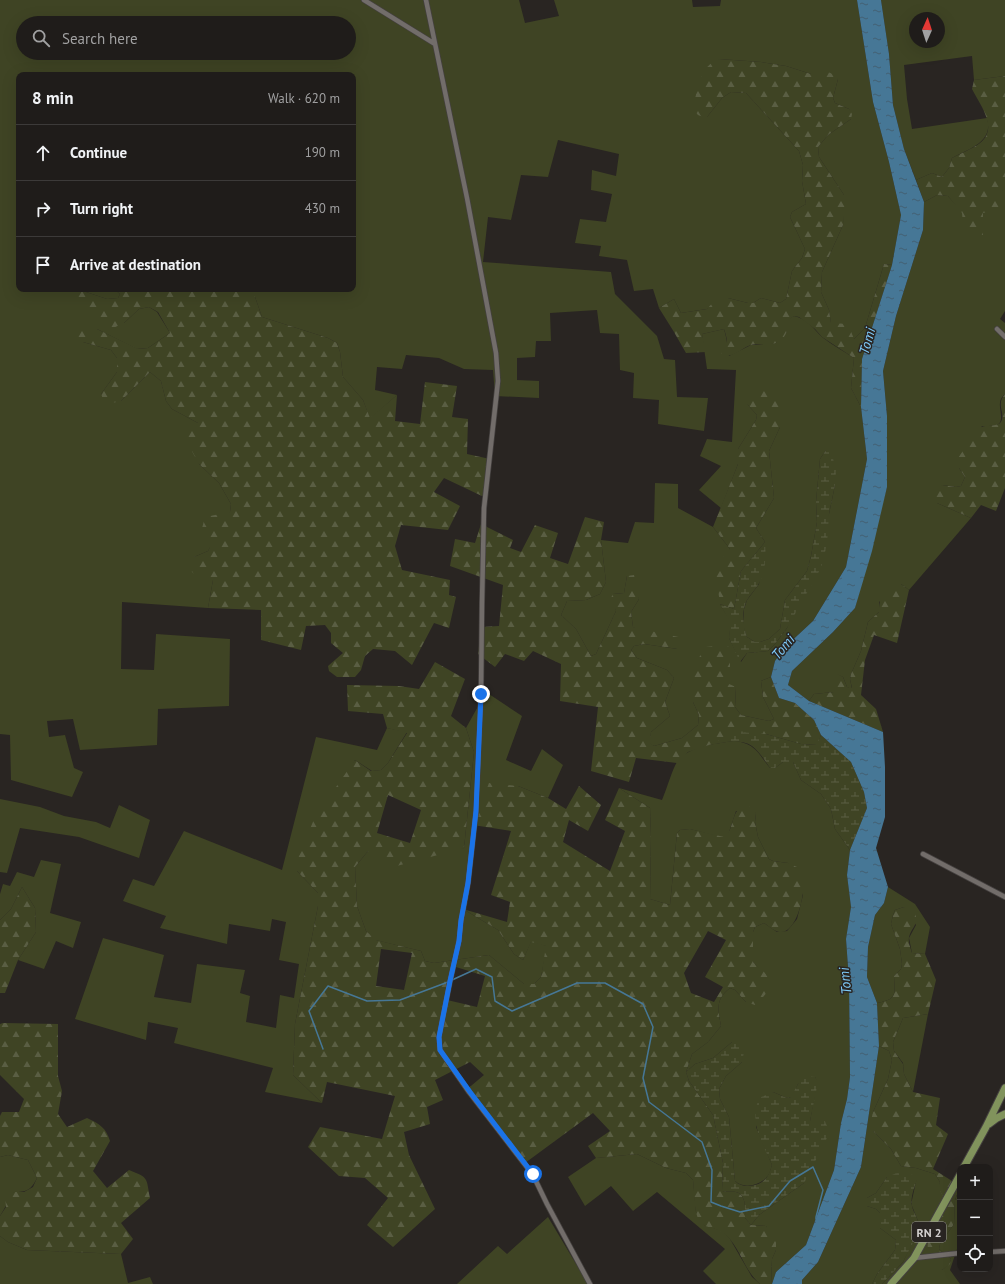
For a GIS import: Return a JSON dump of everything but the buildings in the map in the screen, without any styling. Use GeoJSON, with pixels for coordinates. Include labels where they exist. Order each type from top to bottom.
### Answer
{"type":"FeatureCollection","features":[{"type":"Feature","properties":{"kind":"main road"},"geometry":{"type":"LineString","coordinates":[[966,1164],[1005,1088]]}},
{"type":"Feature","properties":{"kind":"main road"},"geometry":{"type":"LineString","coordinates":[[986,1127],[997,1118],[1005,1114]]}},
{"type":"Feature","properties":{"kind":"main road","name":"RN 2"},"geometry":{"type":"LineString","coordinates":[[891,1284],[914,1258],[957,1180]]}},
{"type":"Feature","properties":{"kind":"street"},"geometry":{"type":"LineString","coordinates":[[364,0],[434,44]]}},
{"type":"Feature","properties":{"kind":"street"},"geometry":{"type":"LineString","coordinates":[[426,0],[467,198],[496,353],[498,381],[484,508],[481,694],[476,811],[468,883],[461,920],[459,941],[439,1037],[440,1050],[533,1174],[547,1204],[590,1284]]}},
{"type":"Feature","properties":{"kind":"street"},"geometry":{"type":"LineString","coordinates":[[997,329],[1005,337]]}},
{"type":"Feature","properties":{"kind":"street"},"geometry":{"type":"LineString","coordinates":[[923,854],[1005,897]]}},
{"type":"Feature","properties":{"kind":"street"},"geometry":{"type":"LineString","coordinates":[[993,1252],[1005,1251]]}},
{"type":"Feature","properties":{"kind":"street"},"geometry":{"type":"LineString","coordinates":[[914,1258],[957,1253]]}},
{"type":"Feature","properties":{"kind":"green space"},"geometry":{"type":"Polygon","coordinates":[[[0,0],[519,0],[525,23],[559,16],[554,0],[692,0],[693,7],[720,6],[721,0],[857,0],[873,102],[901,215],[892,265],[884,264],[865,328],[854,339],[831,324],[829,310],[821,292],[822,272],[843,225],[844,195],[819,157],[818,147],[828,135],[851,119],[849,109],[835,103],[833,98],[838,79],[811,74],[786,66],[761,62],[719,59],[707,117],[722,98],[731,92],[746,93],[799,151],[803,165],[802,181],[806,204],[792,212],[790,217],[805,249],[802,258],[792,271],[786,299],[780,303],[761,298],[753,303],[748,303],[728,298],[707,309],[681,313],[674,299],[659,308],[653,289],[634,291],[627,260],[599,256],[601,246],[575,243],[580,219],[606,222],[612,194],[591,190],[592,170],[616,176],[619,154],[558,140],[548,177],[521,175],[511,220],[488,217],[483,262],[611,272],[615,294],[657,336],[664,359],[675,360],[677,397],[708,398],[704,431],[658,424],[659,400],[633,398],[634,373],[620,370],[619,334],[600,333],[597,310],[550,313],[551,341],[536,341],[535,357],[517,358],[517,380],[539,381],[539,398],[495,396],[493,370],[464,369],[439,358],[406,355],[402,369],[377,367],[375,390],[397,395],[370,419],[363,400],[343,377],[340,352],[337,343],[328,338],[262,317],[255,297],[255,292],[356,292],[356,72],[16,72],[16,292],[84,292],[124,323],[139,309],[149,307],[157,312],[170,333],[148,348],[137,349],[97,329],[83,342],[111,350],[117,358],[117,372],[101,394],[121,401],[150,372],[161,381],[166,401],[172,409],[198,423],[199,464],[219,483],[231,504],[230,512],[208,551],[194,557],[213,580],[208,608],[122,602],[121,669],[154,670],[156,634],[230,639],[229,706],[158,709],[157,745],[80,750],[73,719],[47,721],[49,737],[65,735],[74,768],[83,772],[72,797],[11,780],[10,735],[0,734],[0,0]]]}},
{"type":"Feature","properties":{"kind":"green space"},"geometry":{"type":"Polygon","coordinates":[[[881,0],[1005,0],[1005,76],[974,80],[972,56],[904,65],[907,99],[912,129],[987,118],[987,133],[983,139],[972,148],[952,158],[949,168],[942,177],[932,173],[916,180],[904,149],[893,105],[889,54],[881,0]]]}},
{"type":"Feature","properties":{"kind":"green space"},"geometry":{"type":"Polygon","coordinates":[[[719,59],[761,62],[786,66],[811,74],[821,69],[835,75],[838,79],[833,98],[835,103],[849,109],[852,114],[851,119],[828,135],[818,147],[819,157],[844,195],[845,205],[843,225],[822,272],[821,292],[829,310],[831,323],[848,324],[854,339],[865,328],[884,264],[892,265],[862,359],[861,407],[851,388],[854,358],[822,337],[815,329],[799,317],[794,316],[790,319],[786,334],[777,343],[751,345],[728,356],[721,353],[727,341],[724,329],[702,334],[706,352],[686,353],[659,308],[674,299],[681,313],[707,309],[717,298],[728,298],[753,303],[761,298],[780,303],[786,299],[792,271],[802,258],[805,249],[790,217],[792,212],[806,204],[802,181],[803,165],[799,151],[746,93],[731,92],[722,98],[707,117],[698,115],[696,112],[696,94],[701,77],[708,66],[719,59]]]}},
{"type":"Feature","properties":{"kind":"green space"},"geometry":{"type":"Polygon","coordinates":[[[1005,76],[1005,190],[1003,190],[998,210],[983,213],[983,235],[964,233],[962,213],[948,196],[937,195],[924,202],[916,180],[932,173],[942,177],[949,168],[952,158],[980,143],[988,130],[988,124],[983,109],[972,89],[974,80],[1005,76]]]}},
{"type":"Feature","properties":{"kind":"green space"},"geometry":{"type":"Polygon","coordinates":[[[1003,190],[1005,190],[1005,311],[1000,319],[1005,323],[1005,394],[1000,402],[1001,419],[999,424],[982,426],[959,468],[965,477],[961,486],[956,487],[942,485],[937,503],[971,518],[909,590],[901,584],[879,602],[879,612],[868,622],[861,651],[851,674],[850,679],[852,689],[847,687],[843,677],[834,673],[834,692],[814,694],[809,701],[788,685],[792,671],[833,632],[855,608],[887,487],[887,416],[883,371],[896,316],[923,230],[924,202],[937,195],[948,196],[983,235],[983,213],[1003,190]]]}},
{"type":"Feature","properties":{"kind":"green space"},"geometry":{"type":"Polygon","coordinates":[[[80,292],[86,292],[107,299],[118,298],[120,294],[118,292],[255,292],[255,297],[262,317],[328,338],[337,343],[340,352],[343,377],[363,400],[370,418],[397,395],[395,421],[420,424],[425,382],[457,386],[452,417],[468,419],[467,454],[490,459],[484,497],[444,478],[434,492],[460,506],[448,530],[401,525],[395,546],[402,570],[450,580],[449,595],[456,597],[449,628],[434,623],[412,665],[395,651],[373,649],[365,656],[361,670],[355,677],[337,677],[329,671],[328,666],[343,653],[331,643],[331,633],[325,625],[306,626],[301,650],[261,640],[261,610],[208,608],[213,580],[195,575],[190,566],[194,557],[208,551],[210,547],[200,536],[205,517],[230,512],[231,504],[219,483],[199,464],[188,444],[188,435],[198,423],[172,409],[166,401],[161,381],[150,372],[121,401],[112,403],[103,399],[101,394],[117,372],[117,358],[111,350],[83,342],[73,332],[81,327],[97,329],[138,349],[148,348],[170,333],[158,312],[149,307],[139,309],[124,323],[111,329],[75,304],[72,300],[73,295],[80,292]]]}},
{"type":"Feature","properties":{"kind":"green space"},"geometry":{"type":"Polygon","coordinates":[[[86,292],[118,292],[120,294],[118,298],[107,299],[86,292]]]}},
{"type":"Feature","properties":{"kind":"green space"},"geometry":{"type":"Polygon","coordinates":[[[794,316],[806,321],[822,337],[854,358],[851,388],[861,407],[867,459],[846,567],[813,621],[784,648],[775,661],[771,677],[761,681],[763,697],[774,719],[769,721],[741,715],[735,707],[736,687],[693,702],[699,715],[698,725],[682,738],[654,746],[649,743],[651,732],[670,716],[665,702],[674,678],[667,670],[637,658],[631,650],[634,646],[644,644],[678,649],[633,627],[631,612],[639,599],[627,576],[624,593],[613,594],[616,611],[596,654],[591,656],[576,629],[561,615],[567,601],[586,600],[600,594],[606,582],[601,540],[628,543],[635,522],[654,523],[655,483],[678,484],[678,508],[713,527],[730,549],[720,604],[731,622],[729,638],[741,662],[747,653],[768,651],[775,644],[787,628],[829,514],[835,485],[826,450],[820,459],[816,502],[817,522],[807,571],[785,600],[780,629],[769,639],[755,642],[747,637],[743,625],[744,609],[747,600],[759,584],[765,542],[756,528],[774,498],[769,451],[780,427],[747,404],[757,415],[756,420],[738,449],[738,464],[721,508],[699,490],[721,466],[700,456],[707,439],[732,442],[736,370],[707,369],[702,334],[724,329],[729,356],[751,345],[776,343],[786,333],[789,319],[794,316]]]}},
{"type":"Feature","properties":{"kind":"green space"},"geometry":{"type":"Polygon","coordinates":[[[754,391],[764,391],[778,397],[780,401],[780,427],[769,451],[774,498],[756,528],[765,542],[741,571],[734,609],[720,604],[715,567],[730,549],[713,527],[738,464],[738,449],[756,420],[757,415],[747,404],[750,394],[754,391]]]}},
{"type":"Feature","properties":{"kind":"green space"},"geometry":{"type":"Polygon","coordinates":[[[1005,394],[1005,488],[996,511],[981,505],[971,518],[937,503],[935,498],[937,488],[942,485],[956,487],[961,486],[965,477],[959,468],[958,458],[978,429],[1001,422],[1001,402],[1005,394]]]}},
{"type":"Feature","properties":{"kind":"green space"},"geometry":{"type":"Polygon","coordinates":[[[826,450],[831,451],[836,470],[835,485],[829,514],[827,544],[821,568],[787,628],[775,644],[768,651],[747,653],[740,662],[729,638],[730,622],[720,604],[734,609],[741,571],[765,542],[763,574],[761,580],[748,598],[745,605],[743,614],[744,628],[747,637],[755,642],[769,639],[780,629],[785,600],[807,571],[811,556],[817,522],[816,502],[820,459],[826,450]]]}},
{"type":"Feature","properties":{"kind":"green space"},"geometry":{"type":"Polygon","coordinates":[[[585,517],[604,522],[601,540],[606,582],[600,594],[586,600],[567,601],[561,615],[576,629],[591,656],[596,654],[616,611],[611,598],[613,594],[624,593],[627,576],[634,575],[639,599],[631,612],[633,627],[683,638],[683,647],[678,649],[644,644],[634,646],[631,650],[637,658],[667,670],[674,678],[665,702],[670,716],[651,732],[650,743],[654,746],[682,738],[698,725],[699,715],[693,702],[691,687],[698,659],[706,647],[727,645],[730,649],[730,669],[722,681],[736,687],[735,707],[741,715],[769,721],[774,719],[763,697],[761,681],[771,677],[779,698],[795,703],[814,720],[821,735],[817,745],[801,744],[766,734],[709,745],[688,752],[677,763],[636,758],[629,782],[591,771],[598,707],[560,701],[561,664],[533,651],[524,661],[505,654],[495,667],[478,654],[481,627],[499,626],[503,585],[450,566],[455,539],[475,543],[481,524],[513,540],[510,548],[521,552],[535,525],[558,533],[550,558],[568,564],[585,517]]]}},
{"type":"Feature","properties":{"kind":"green space"},"geometry":{"type":"Polygon","coordinates":[[[896,584],[901,584],[909,590],[897,643],[874,635],[865,660],[861,695],[876,709],[883,732],[809,701],[814,694],[834,692],[834,672],[843,677],[847,687],[852,688],[850,679],[851,674],[861,651],[868,622],[879,612],[881,598],[884,591],[896,584]]]}},
{"type":"Feature","properties":{"kind":"green space"},"geometry":{"type":"Polygon","coordinates":[[[435,662],[465,679],[451,716],[466,728],[474,752],[464,848],[393,867],[368,851],[355,867],[357,906],[366,931],[376,940],[421,951],[425,961],[434,963],[489,955],[524,984],[534,984],[541,977],[546,946],[531,942],[523,960],[514,954],[498,930],[463,909],[507,922],[510,902],[491,895],[511,831],[473,825],[489,783],[518,786],[548,798],[566,809],[579,786],[601,805],[588,831],[569,820],[563,842],[610,871],[625,831],[605,820],[619,788],[650,808],[650,899],[670,905],[677,833],[680,830],[690,829],[724,837],[728,834],[738,809],[743,807],[749,806],[756,813],[755,822],[758,837],[769,859],[788,863],[797,867],[803,881],[803,895],[799,912],[791,926],[786,931],[778,932],[764,923],[755,927],[753,932],[753,962],[766,974],[770,982],[768,990],[755,1005],[746,1002],[735,990],[730,988],[725,992],[719,1005],[721,1026],[708,1042],[692,1054],[686,1072],[689,1081],[713,1115],[723,1163],[722,1191],[740,1194],[745,1203],[745,1218],[751,1225],[766,1226],[776,1240],[776,1250],[772,1259],[771,1284],[760,1284],[750,1273],[736,1247],[724,1233],[717,1229],[705,1226],[700,1222],[695,1208],[693,1180],[686,1173],[666,1168],[637,1154],[596,1158],[588,1146],[610,1131],[593,1113],[525,1163],[465,1091],[484,1075],[470,1062],[435,1080],[443,1100],[427,1107],[430,1124],[404,1132],[409,1155],[435,1209],[393,1247],[367,1225],[388,1198],[365,1178],[339,1176],[308,1147],[320,1127],[382,1139],[395,1096],[327,1082],[322,1103],[293,1075],[295,1024],[318,906],[318,893],[297,871],[297,860],[315,817],[355,760],[371,771],[381,770],[388,763],[407,733],[387,728],[383,714],[348,711],[347,685],[399,686],[419,689],[435,662]],[[388,795],[377,833],[410,843],[421,810],[388,795]],[[708,931],[684,973],[691,993],[714,1002],[723,987],[705,977],[726,940],[708,931]],[[381,949],[376,986],[404,990],[412,953],[381,949]],[[456,967],[447,1000],[477,1007],[485,976],[456,967]]]}},
{"type":"Feature","properties":{"kind":"green space"},"geometry":{"type":"Polygon","coordinates":[[[486,692],[522,716],[506,760],[531,771],[542,749],[563,765],[548,798],[518,786],[473,825],[463,909],[498,930],[514,954],[523,960],[531,941],[547,946],[541,977],[534,984],[524,984],[489,955],[434,963],[425,961],[421,951],[375,940],[366,931],[357,906],[355,867],[368,851],[464,848],[474,752],[466,728],[486,692]]]}},
{"type":"Feature","properties":{"kind":"green space"},"geometry":{"type":"Polygon","coordinates":[[[387,728],[407,732],[388,763],[381,770],[372,771],[355,760],[297,871],[318,893],[318,906],[295,1024],[293,1075],[322,1103],[265,1092],[273,1068],[174,1043],[178,1028],[148,1022],[146,1040],[75,1019],[103,938],[164,955],[154,997],[191,1003],[197,964],[245,970],[240,993],[250,996],[246,1022],[276,1028],[280,995],[294,998],[299,964],[279,960],[286,922],[272,919],[270,931],[229,924],[227,944],[160,928],[166,916],[123,901],[133,879],[154,886],[184,831],[282,870],[316,737],[377,750],[387,728]]]}},
{"type":"Feature","properties":{"kind":"green space"},"geometry":{"type":"Polygon","coordinates":[[[738,732],[766,734],[801,744],[816,745],[821,735],[851,762],[864,792],[867,808],[850,850],[835,829],[831,809],[821,794],[801,780],[793,762],[783,762],[775,768],[770,768],[762,756],[752,746],[742,742],[709,745],[738,732]]]}},
{"type":"Feature","properties":{"kind":"green space"},"geometry":{"type":"Polygon","coordinates":[[[734,741],[751,746],[759,753],[770,768],[775,768],[783,762],[793,762],[801,780],[821,794],[831,809],[835,829],[850,850],[847,875],[851,907],[846,939],[849,981],[850,1077],[847,1099],[841,1123],[834,1170],[806,1245],[776,1272],[772,1284],[772,1259],[776,1250],[766,1226],[751,1225],[759,1215],[804,1183],[810,1121],[817,1082],[815,1077],[798,1084],[792,1097],[787,1098],[773,1092],[756,1127],[772,1165],[766,1178],[758,1183],[748,1186],[739,1184],[735,1181],[729,1117],[720,1099],[719,1089],[726,1076],[742,1062],[732,1042],[713,1058],[695,1064],[686,1072],[692,1054],[708,1042],[721,1026],[719,1005],[725,992],[730,988],[735,990],[746,1002],[767,976],[753,962],[753,932],[755,927],[764,923],[777,932],[787,931],[797,919],[803,895],[788,863],[769,859],[758,837],[755,822],[756,813],[736,811],[728,835],[724,838],[690,829],[680,830],[677,833],[670,905],[650,899],[650,808],[619,788],[662,800],[675,766],[682,756],[703,746],[734,741]]]}},
{"type":"Feature","properties":{"kind":"green space"},"geometry":{"type":"Polygon","coordinates":[[[0,799],[40,807],[64,816],[96,822],[110,828],[119,805],[150,820],[139,858],[79,837],[20,828],[7,873],[0,872],[0,799]]]}},
{"type":"Feature","properties":{"kind":"green space"},"geometry":{"type":"Polygon","coordinates":[[[41,860],[61,864],[50,913],[81,922],[73,948],[56,941],[44,969],[18,960],[36,932],[35,908],[22,887],[11,909],[0,920],[0,894],[3,884],[10,886],[17,872],[34,877],[41,860]]]}},
{"type":"Feature","properties":{"kind":"green space"},"geometry":{"type":"Polygon","coordinates":[[[22,887],[35,908],[36,932],[18,960],[5,993],[0,993],[0,920],[11,909],[22,887]]]}},
{"type":"Feature","properties":{"kind":"green space"},"geometry":{"type":"Polygon","coordinates":[[[888,887],[915,904],[930,927],[925,954],[912,953],[909,938],[916,925],[904,907],[895,910],[891,924],[900,949],[902,964],[901,969],[894,976],[895,988],[893,995],[888,1000],[877,1003],[867,977],[868,947],[875,915],[884,903],[888,887]]]}},
{"type":"Feature","properties":{"kind":"green space"},"geometry":{"type":"Polygon","coordinates":[[[904,907],[914,910],[916,922],[909,937],[912,953],[925,954],[936,980],[928,1014],[903,1018],[893,1042],[894,1051],[903,1064],[904,1074],[913,1092],[940,1098],[936,1125],[948,1134],[933,1169],[957,1184],[954,1224],[940,1244],[939,1249],[951,1259],[950,1264],[942,1270],[936,1268],[932,1264],[929,1258],[928,1250],[929,1237],[932,1233],[940,1229],[940,1224],[935,1215],[944,1198],[938,1187],[940,1182],[935,1174],[916,1168],[901,1166],[891,1149],[873,1131],[871,1121],[873,1112],[888,1079],[892,1060],[889,1051],[879,1046],[877,1003],[888,1000],[893,995],[895,988],[894,976],[901,969],[902,964],[900,949],[891,924],[895,910],[904,907]]]}},
{"type":"Feature","properties":{"kind":"green space"},"geometry":{"type":"Polygon","coordinates":[[[928,1014],[913,1092],[904,1074],[903,1063],[894,1051],[893,1042],[903,1018],[928,1014]]]}},
{"type":"Feature","properties":{"kind":"green space"},"geometry":{"type":"Polygon","coordinates":[[[0,1024],[58,1024],[58,1076],[62,1091],[58,1114],[67,1127],[87,1118],[99,1124],[107,1133],[110,1141],[93,1171],[107,1188],[129,1170],[146,1179],[150,1198],[121,1223],[133,1239],[121,1254],[27,1250],[8,1242],[0,1236],[0,1216],[6,1207],[5,1196],[14,1192],[24,1192],[33,1187],[37,1178],[28,1160],[8,1155],[0,1157],[0,1116],[2,1112],[19,1112],[24,1099],[0,1075],[0,1024]]]}},
{"type":"Feature","properties":{"kind":"green space"},"geometry":{"type":"Polygon","coordinates":[[[737,1040],[742,1043],[744,1052],[742,1062],[726,1076],[719,1089],[720,1099],[729,1117],[735,1181],[744,1186],[752,1186],[759,1184],[770,1172],[772,1165],[756,1124],[756,1107],[759,1098],[773,1092],[787,1098],[791,1097],[798,1084],[805,1076],[815,1077],[818,1082],[810,1121],[824,1119],[828,1128],[827,1138],[804,1183],[759,1215],[751,1225],[745,1218],[745,1203],[742,1196],[736,1192],[722,1191],[723,1163],[713,1115],[689,1081],[686,1072],[695,1064],[713,1058],[732,1042],[737,1040]]]}},
{"type":"Feature","properties":{"kind":"green space"},"geometry":{"type":"Polygon","coordinates":[[[879,1046],[889,1051],[892,1060],[888,1079],[873,1112],[873,1131],[891,1149],[901,1166],[916,1168],[935,1174],[940,1182],[939,1187],[944,1198],[935,1215],[940,1224],[940,1229],[931,1235],[942,1270],[950,1263],[951,1259],[939,1249],[940,1244],[954,1224],[955,1200],[957,1195],[957,1249],[950,1270],[960,1284],[882,1284],[903,1262],[920,1226],[912,1206],[917,1177],[887,1177],[876,1193],[867,1198],[867,1206],[876,1209],[880,1213],[880,1228],[896,1240],[895,1250],[877,1274],[872,1284],[802,1284],[802,1280],[818,1262],[861,1167],[879,1046]]]}},
{"type":"Feature","properties":{"kind":"green space"},"geometry":{"type":"Polygon","coordinates":[[[637,1154],[666,1168],[686,1173],[693,1180],[696,1212],[704,1225],[723,1231],[730,1239],[752,1277],[760,1284],[716,1284],[703,1271],[725,1249],[657,1192],[633,1211],[611,1186],[585,1206],[568,1177],[596,1158],[637,1154]]]}},
{"type":"Feature","properties":{"kind":"green space"},"geometry":{"type":"Polygon","coordinates":[[[8,1155],[28,1160],[37,1178],[28,1190],[14,1192],[0,1216],[0,1157],[8,1155]]]}},
{"type":"Feature","properties":{"kind":"green space"},"geometry":{"type":"Polygon","coordinates":[[[897,1173],[918,1177],[913,1192],[912,1203],[919,1225],[919,1231],[903,1262],[882,1284],[872,1284],[877,1274],[895,1250],[896,1240],[880,1228],[880,1213],[876,1209],[867,1206],[865,1202],[867,1198],[876,1193],[887,1177],[897,1173]]]}},
{"type":"Feature","properties":{"kind":"green space"},"geometry":{"type":"Polygon","coordinates":[[[548,1217],[588,1284],[457,1284],[498,1246],[507,1254],[548,1217]]]}},
{"type":"Feature","properties":{"kind":"green space"},"geometry":{"type":"Polygon","coordinates":[[[0,1236],[8,1242],[27,1250],[121,1254],[128,1283],[150,1277],[153,1284],[0,1284],[0,1236]]]}},
{"type":"Feature","properties":{"kind":"water"},"geometry":{"type":"Polygon","coordinates":[[[857,0],[881,0],[889,54],[893,105],[904,149],[924,202],[923,230],[896,316],[883,371],[887,416],[887,487],[872,551],[855,608],[833,632],[792,671],[788,685],[809,701],[883,732],[885,817],[876,848],[888,887],[884,903],[875,915],[868,947],[867,977],[877,1003],[879,1046],[861,1167],[818,1262],[802,1280],[802,1284],[772,1284],[776,1272],[806,1245],[834,1170],[850,1077],[849,981],[846,939],[851,907],[847,875],[850,850],[867,808],[864,792],[851,762],[821,735],[814,720],[795,703],[779,698],[771,677],[775,661],[784,648],[813,621],[846,567],[867,459],[861,407],[862,359],[892,265],[901,215],[873,102],[857,0]]]}},
{"type":"Feature","properties":{"kind":"waterway"},"geometry":{"type":"LineString","coordinates":[[452,980],[476,969],[492,977],[495,1001],[512,1011],[577,983],[605,983],[643,1004],[653,1027],[643,1078],[649,1102],[702,1142],[712,1170],[711,1202],[740,1212],[769,1206],[790,1181],[813,1167],[823,1190],[816,1219]]}},
{"type":"Feature","properties":{"kind":"waterway"},"geometry":{"type":"LineString","coordinates":[[323,1049],[309,1011],[328,986],[367,1001],[400,1000],[448,982]]}},
{"type":"Feature","properties":{"kind":"route"},"geometry":{"type":"LineString","coordinates":[[481,694],[476,811],[468,883],[461,920],[459,941],[439,1037],[440,1050],[533,1174]]}},
{"type":"Feature","properties":{"kind":"water label","name":"Tomi"},"geometry":{"type":"Point","coordinates":[867,341]}},
{"type":"Feature","properties":{"kind":"water label","name":"Tomi"},"geometry":{"type":"Point","coordinates":[783,647]}},
{"type":"Feature","properties":{"kind":"water label","name":"Tomi"},"geometry":{"type":"Point","coordinates":[845,981]}}]}
